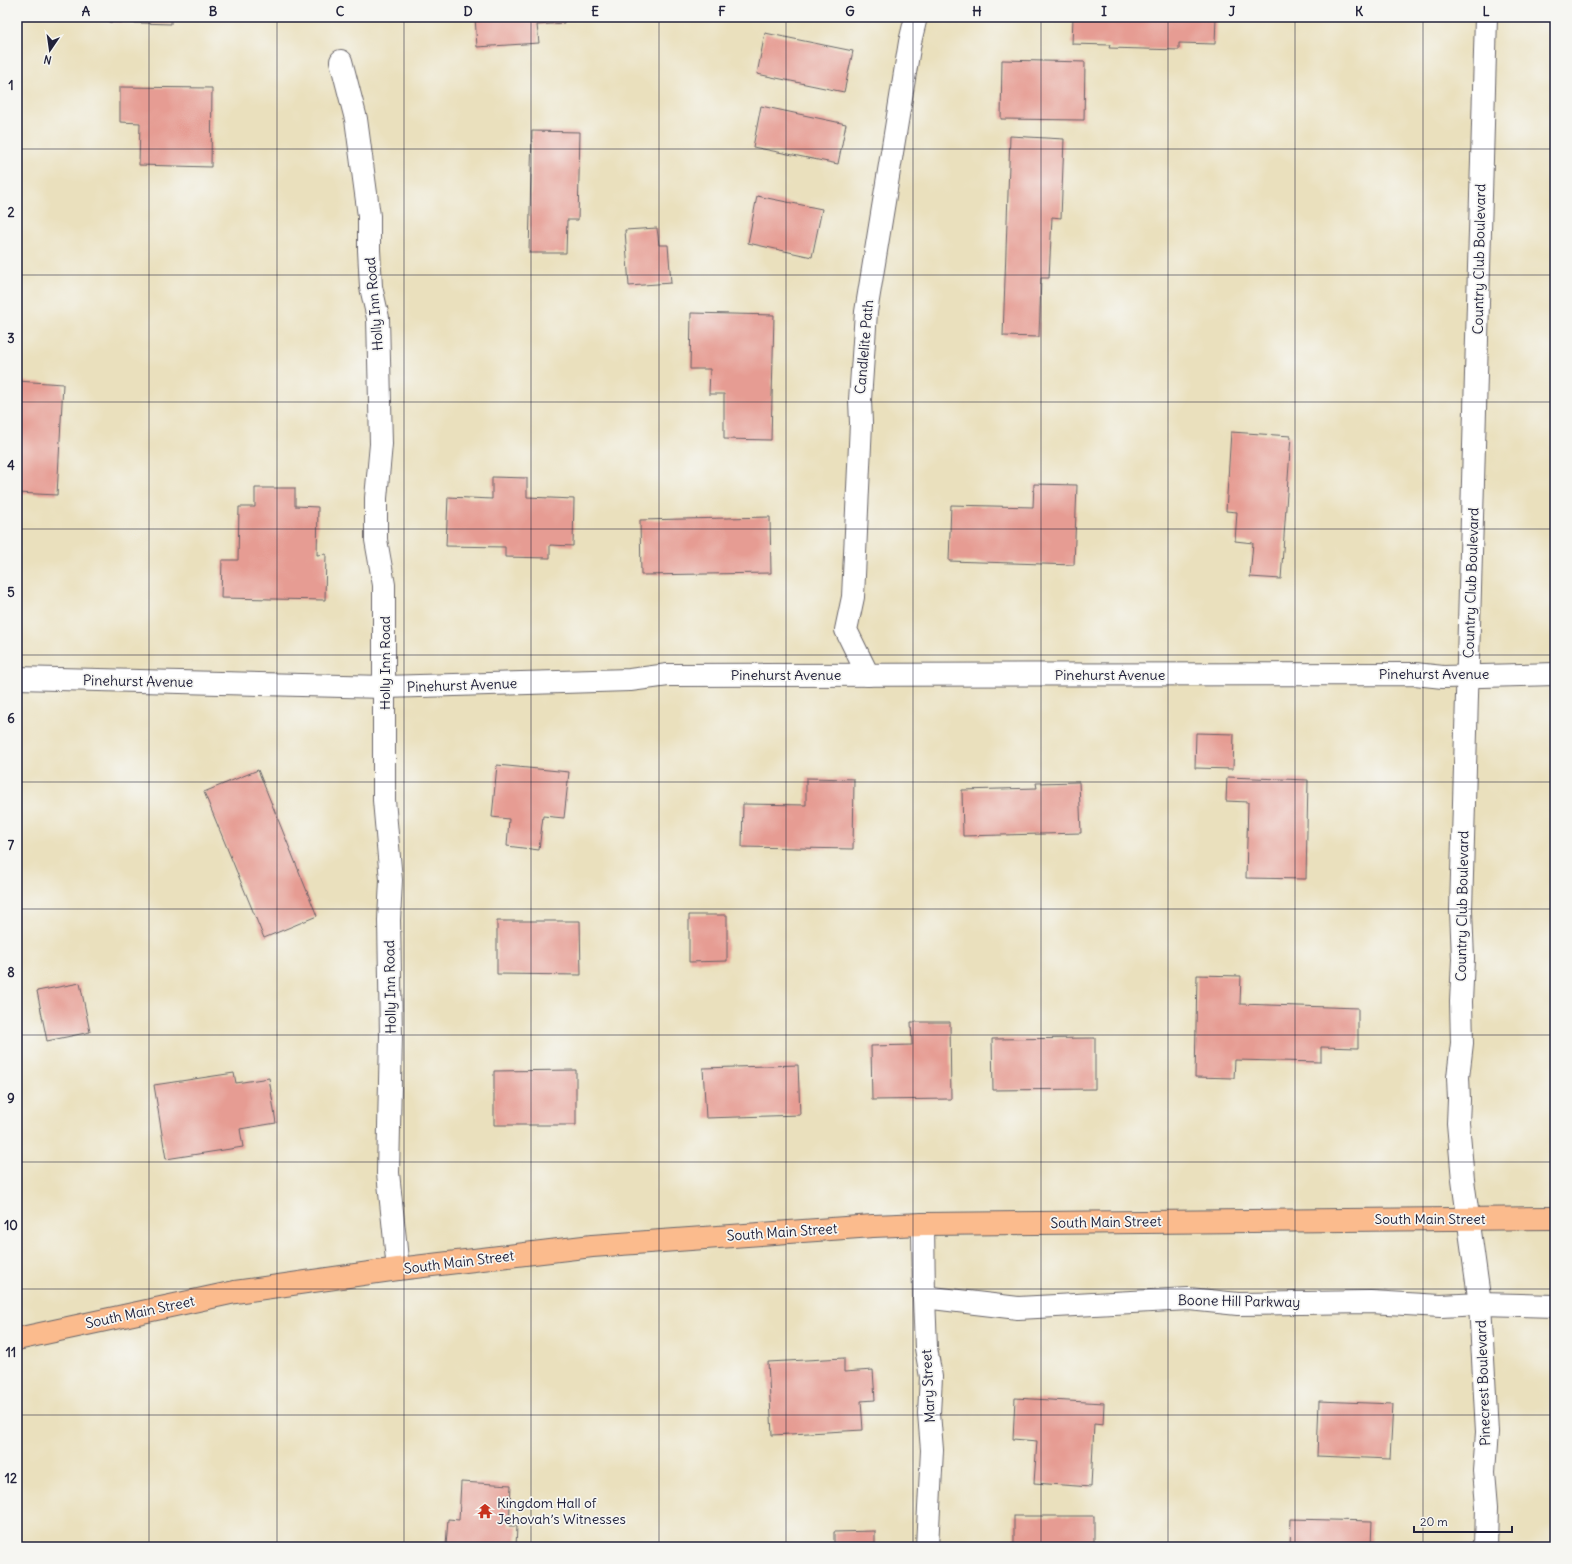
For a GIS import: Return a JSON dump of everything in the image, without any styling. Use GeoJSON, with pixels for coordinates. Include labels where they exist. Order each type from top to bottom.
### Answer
{"type":"FeatureCollection","features":[{"type":"Feature","properties":{"kind":"main road","name":"South Main Street"},"geometry":{"type":"LineString","coordinates":[[17,1339],[235,1292],[398,1269],[592,1246],[873,1226],[923,1224],[1555,1218]]}},
{"type":"Feature","properties":{"kind":"street","name":"Candlelite Path"},"geometry":{"type":"LineString","coordinates":[[868,675],[846,630],[853,597],[861,423],[860,400],[866,312],[908,50],[916,17]]}},
{"type":"Feature","properties":{"kind":"street","name":"Country Club Boulevard"},"geometry":{"type":"LineString","coordinates":[[1468,1219],[1458,1123],[1458,1077],[1462,1043],[1460,1002],[1464,959],[1461,910],[1486,17]]}},
{"type":"Feature","properties":{"kind":"street","name":"Holly Inn Road"},"geometry":{"type":"LineString","coordinates":[[341,61],[356,119],[369,216],[371,287],[378,318],[381,444],[376,498],[376,540],[384,585],[386,687],[384,800],[391,880],[389,920],[391,1036],[388,1173],[398,1269]]}},
{"type":"Feature","properties":{"kind":"street","name":"Pinehurst Avenue"},"geometry":{"type":"LineString","coordinates":[[17,678],[386,687],[630,680],[668,675],[1415,674],[1443,677],[1468,675],[1555,674]]}},
{"type":"Feature","properties":{"kind":"street","name":"Pinecrest Boulevard"},"geometry":{"type":"LineString","coordinates":[[1468,1219],[1480,1304],[1487,1432],[1484,1471],[1487,1506],[1486,1547]]}},
{"type":"Feature","properties":{"kind":"street","name":"Mary Street"},"geometry":{"type":"LineString","coordinates":[[923,1224],[926,1348],[931,1377],[929,1413],[932,1450],[927,1547]]}},
{"type":"Feature","properties":{"kind":"street","name":"Boone Hill Parkway"},"geometry":{"type":"LineString","coordinates":[[924,1297],[1018,1308],[1189,1299],[1238,1304],[1370,1302],[1441,1306],[1480,1304],[1555,1306]]}},
{"type":"Feature","properties":{"kind":"building"},"geometry":{"type":"Polygon","coordinates":[[[109,17],[171,17],[171,24],[109,22],[109,17]]]}},
{"type":"Feature","properties":{"kind":"building"},"geometry":{"type":"Polygon","coordinates":[[[475,17],[564,17],[564,23],[537,25],[539,43],[477,47],[475,17]]]}},
{"type":"Feature","properties":{"kind":"building"},"geometry":{"type":"Polygon","coordinates":[[[1073,17],[1216,17],[1215,44],[1179,43],[1179,50],[1109,48],[1110,45],[1072,44],[1073,17]]]}},
{"type":"Feature","properties":{"kind":"building"},"geometry":{"type":"Polygon","coordinates":[[[765,33],[853,51],[844,92],[757,74],[765,33]]]}},
{"type":"Feature","properties":{"kind":"building"},"geometry":{"type":"Polygon","coordinates":[[[1002,60],[1085,62],[1084,120],[1001,119],[1002,60]]]}},
{"type":"Feature","properties":{"kind":"building"},"geometry":{"type":"Polygon","coordinates":[[[120,87],[212,88],[211,167],[139,165],[140,123],[120,122],[120,87]]]}},
{"type":"Feature","properties":{"kind":"building"},"geometry":{"type":"Polygon","coordinates":[[[761,106],[846,124],[838,164],[753,147],[761,106]]]}},
{"type":"Feature","properties":{"kind":"building"},"geometry":{"type":"Polygon","coordinates":[[[532,131],[580,132],[578,220],[567,220],[566,253],[529,253],[532,131]]]}},
{"type":"Feature","properties":{"kind":"building"},"geometry":{"type":"Polygon","coordinates":[[[1010,136],[1064,139],[1061,218],[1052,217],[1049,278],[1041,278],[1039,337],[1003,336],[1010,136]]]}},
{"type":"Feature","properties":{"kind":"building"},"geometry":{"type":"Polygon","coordinates":[[[757,196],[822,209],[812,257],[748,243],[757,196]]]}},
{"type":"Feature","properties":{"kind":"building"},"geometry":{"type":"Polygon","coordinates":[[[657,228],[659,245],[668,245],[671,283],[629,286],[625,230],[657,228]]]}},
{"type":"Feature","properties":{"kind":"building"},"geometry":{"type":"Polygon","coordinates":[[[691,313],[774,315],[771,440],[724,439],[724,394],[709,394],[710,369],[690,369],[691,313]]]}},
{"type":"Feature","properties":{"kind":"building"},"geometry":{"type":"Polygon","coordinates":[[[17,381],[63,384],[57,495],[17,493],[17,381]]]}},
{"type":"Feature","properties":{"kind":"building"},"geometry":{"type":"Polygon","coordinates":[[[1231,432],[1291,436],[1281,579],[1250,577],[1253,543],[1235,541],[1237,512],[1226,511],[1231,432]]]}},
{"type":"Feature","properties":{"kind":"building"},"geometry":{"type":"Polygon","coordinates":[[[492,477],[527,478],[527,497],[574,499],[573,546],[550,545],[550,558],[505,557],[505,547],[446,546],[448,497],[492,499],[492,477]]]}},
{"type":"Feature","properties":{"kind":"building"},"geometry":{"type":"Polygon","coordinates":[[[1034,484],[1077,485],[1074,565],[949,561],[951,505],[1033,507],[1034,484]]]}},
{"type":"Feature","properties":{"kind":"building"},"geometry":{"type":"Polygon","coordinates":[[[255,488],[295,488],[295,506],[318,507],[317,555],[326,554],[325,600],[221,598],[222,560],[238,560],[239,507],[255,507],[255,488]]]}},
{"type":"Feature","properties":{"kind":"building"},"geometry":{"type":"Polygon","coordinates":[[[770,517],[771,573],[641,575],[640,520],[770,517]]]}},
{"type":"Feature","properties":{"kind":"building"},"geometry":{"type":"Polygon","coordinates":[[[1196,733],[1234,734],[1233,769],[1195,768],[1196,733]]]}},
{"type":"Feature","properties":{"kind":"building"},"geometry":{"type":"Polygon","coordinates":[[[497,765],[569,772],[564,818],[543,816],[539,850],[507,846],[509,819],[492,817],[497,765]]]}},
{"type":"Feature","properties":{"kind":"building"},"geometry":{"type":"Polygon","coordinates":[[[258,770],[317,916],[264,938],[204,792],[258,770]]]}},
{"type":"Feature","properties":{"kind":"building"},"geometry":{"type":"Polygon","coordinates":[[[1227,777],[1308,780],[1306,879],[1246,878],[1248,802],[1226,801],[1227,777]]]}},
{"type":"Feature","properties":{"kind":"building"},"geometry":{"type":"Polygon","coordinates":[[[806,778],[854,779],[853,849],[742,847],[743,804],[806,805],[806,778]]]}},
{"type":"Feature","properties":{"kind":"building"},"geometry":{"type":"Polygon","coordinates":[[[1079,782],[1081,833],[963,836],[962,790],[1037,788],[1036,783],[1079,782]]]}},
{"type":"Feature","properties":{"kind":"building"},"geometry":{"type":"Polygon","coordinates":[[[689,915],[727,915],[727,961],[689,962],[689,915]]]}},
{"type":"Feature","properties":{"kind":"building"},"geometry":{"type":"Polygon","coordinates":[[[497,921],[580,921],[581,975],[497,974],[497,921]]]}},
{"type":"Feature","properties":{"kind":"building"},"geometry":{"type":"Polygon","coordinates":[[[1197,975],[1241,976],[1240,1004],[1358,1008],[1358,1048],[1321,1047],[1321,1062],[1235,1060],[1234,1078],[1195,1077],[1197,975]]]}},
{"type":"Feature","properties":{"kind":"building"},"geometry":{"type":"Polygon","coordinates":[[[80,983],[90,1032],[47,1041],[37,991],[80,983]]]}},
{"type":"Feature","properties":{"kind":"building"},"geometry":{"type":"Polygon","coordinates":[[[911,1022],[950,1022],[951,1099],[872,1100],[871,1046],[912,1045],[911,1022]]]}},
{"type":"Feature","properties":{"kind":"building"},"geometry":{"type":"Polygon","coordinates":[[[1095,1038],[1095,1089],[993,1090],[992,1039],[1095,1038]]]}},
{"type":"Feature","properties":{"kind":"building"},"geometry":{"type":"Polygon","coordinates":[[[798,1065],[800,1115],[706,1118],[703,1068],[798,1065]]]}},
{"type":"Feature","properties":{"kind":"building"},"geometry":{"type":"Polygon","coordinates":[[[576,1070],[576,1125],[494,1125],[494,1071],[576,1070]]]}},
{"type":"Feature","properties":{"kind":"building"},"geometry":{"type":"Polygon","coordinates":[[[234,1073],[236,1083],[269,1078],[276,1123],[240,1129],[243,1147],[166,1159],[154,1085],[234,1073]]]}},
{"type":"Feature","properties":{"kind":"building"},"geometry":{"type":"Polygon","coordinates":[[[844,1358],[844,1372],[873,1370],[875,1400],[861,1401],[863,1430],[772,1435],[768,1362],[844,1358]]]}},
{"type":"Feature","properties":{"kind":"building"},"geometry":{"type":"Polygon","coordinates":[[[1015,1398],[1104,1403],[1103,1425],[1094,1424],[1091,1487],[1034,1483],[1037,1441],[1013,1439],[1015,1398]]]}},
{"type":"Feature","properties":{"kind":"building"},"geometry":{"type":"Polygon","coordinates":[[[1319,1401],[1393,1404],[1390,1459],[1317,1456],[1319,1401]]]}},
{"type":"Feature","properties":{"kind":"building","name":"Kingdom Hall of Jehovah’s Witnesses"},"geometry":{"type":"Polygon","coordinates":[[[461,1482],[511,1485],[509,1526],[517,1526],[516,1547],[411,1547],[411,1544],[446,1546],[448,1519],[459,1520],[461,1482]]]}},
{"type":"Feature","properties":{"kind":"building"},"geometry":{"type":"Polygon","coordinates":[[[1014,1516],[1094,1516],[1094,1547],[1014,1547],[1014,1516]]]}},
{"type":"Feature","properties":{"kind":"building"},"geometry":{"type":"Polygon","coordinates":[[[1291,1519],[1372,1521],[1371,1547],[1290,1547],[1291,1519]]]}},
{"type":"Feature","properties":{"kind":"building"},"geometry":{"type":"Polygon","coordinates":[[[875,1531],[875,1547],[834,1547],[834,1532],[875,1531]]]}},
{"type":"Feature","properties":{"kind":"place","name":"Kingdom Hall of Jehovah’s Witnesses"},"geometry":{"type":"Point","coordinates":[485,1511]}}]}
